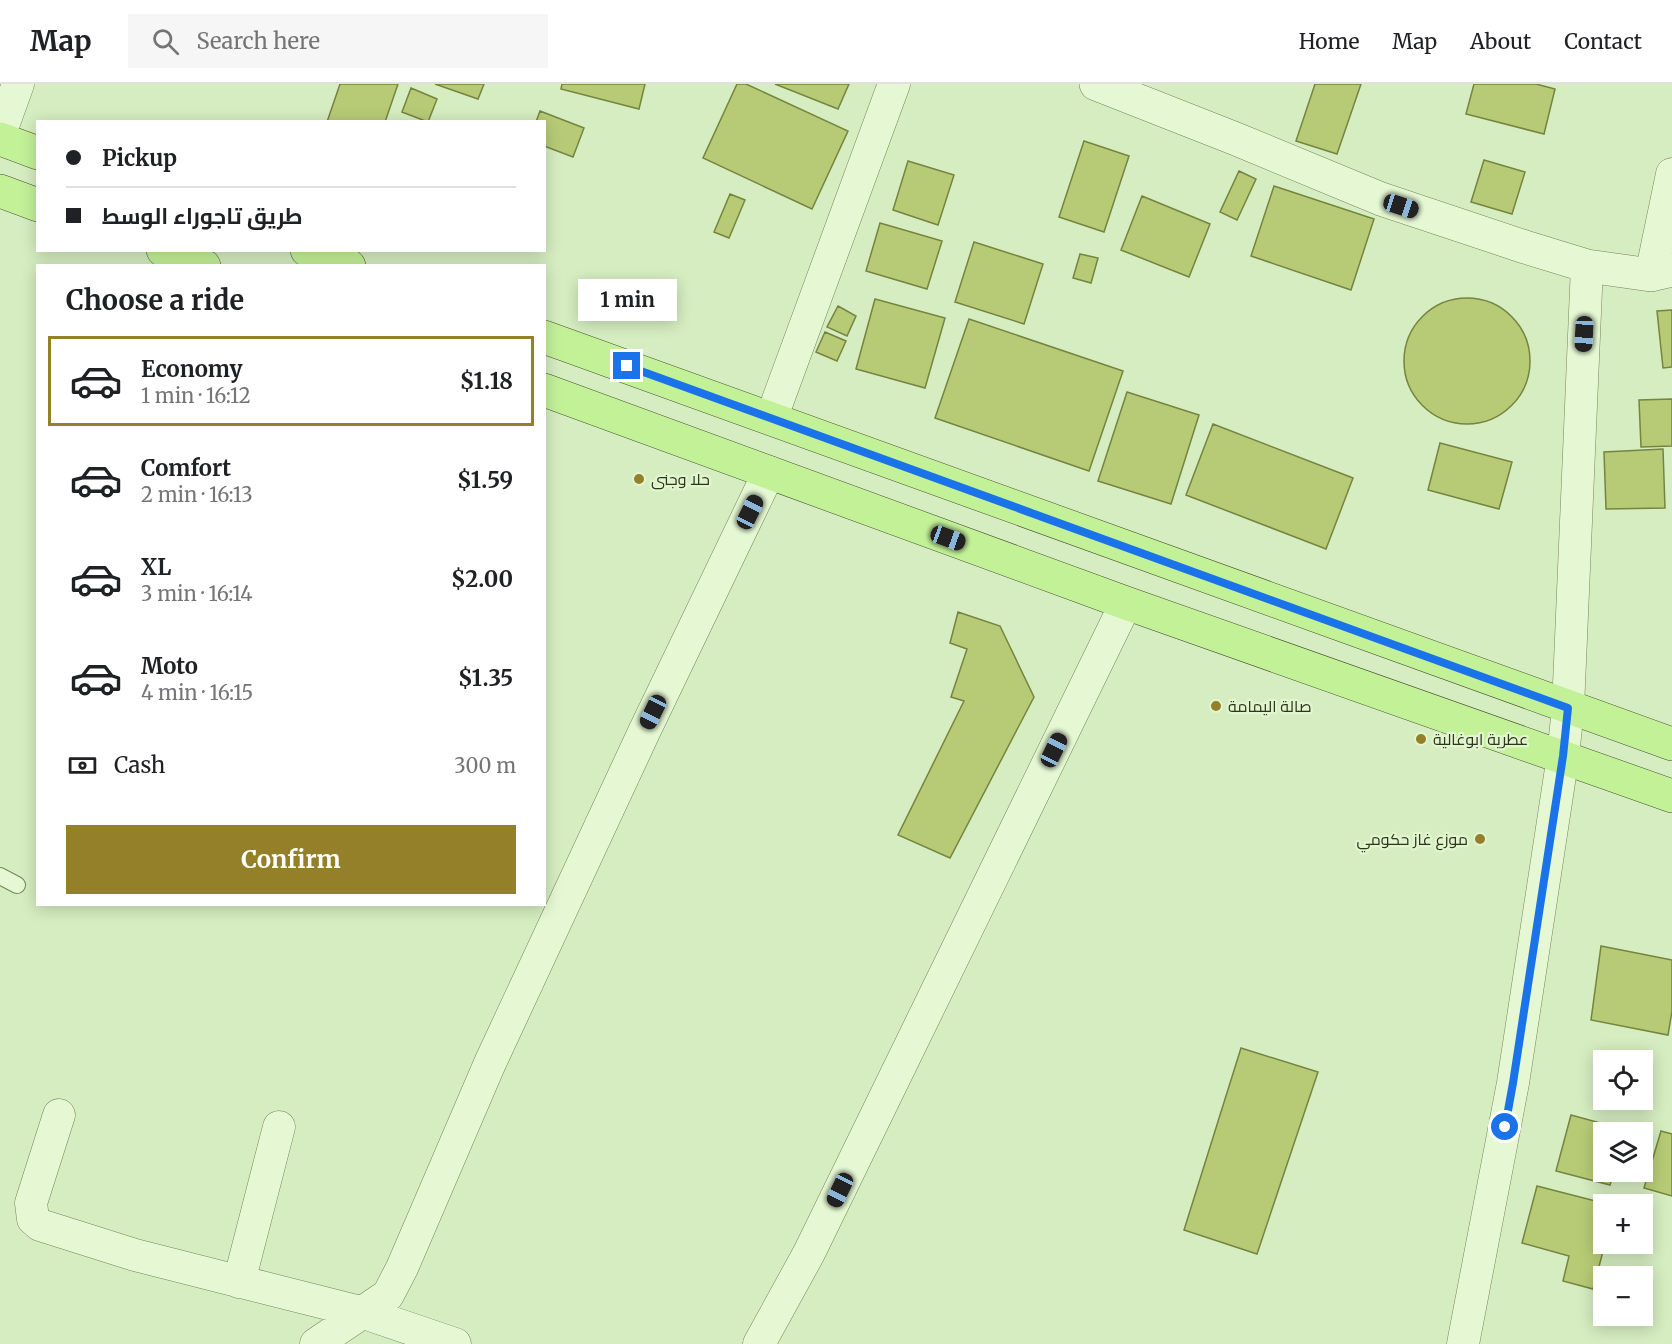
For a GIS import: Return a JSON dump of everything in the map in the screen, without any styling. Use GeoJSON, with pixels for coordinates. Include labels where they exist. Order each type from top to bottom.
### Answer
{"type":"FeatureCollection","features":[{"type":"Feature","properties":{"kind":"main road"},"geometry":{"type":"LineString","coordinates":[[0,139],[36,152]]}},
{"type":"Feature","properties":{"kind":"main road"},"geometry":{"type":"LineString","coordinates":[[0,191],[36,203]]}},
{"type":"Feature","properties":{"kind":"main road"},"geometry":{"type":"LineString","coordinates":[[168,252],[199,264]]}},
{"type":"Feature","properties":{"kind":"main road"},"geometry":{"type":"LineString","coordinates":[[312,252],[344,264]]}},
{"type":"Feature","properties":{"kind":"main road"},"geometry":{"type":"LineString","coordinates":[[546,338],[1672,744]]}},
{"type":"Feature","properties":{"kind":"main road"},"geometry":{"type":"LineString","coordinates":[[546,391],[1126,603],[1672,796]]}},
{"type":"Feature","properties":{"kind":"street"},"geometry":{"type":"LineString","coordinates":[[0,134],[18,84]]}},
{"type":"Feature","properties":{"kind":"street"},"geometry":{"type":"LineString","coordinates":[[771,419],[894,84]]}},
{"type":"Feature","properties":{"kind":"street"},"geometry":{"type":"LineString","coordinates":[[1096,84],[1381,199],[1587,266],[1661,272],[1672,174]]}},
{"type":"Feature","properties":{"kind":"street"},"geometry":{"type":"LineString","coordinates":[[1463,1344],[1513,1083],[1563,756],[1568,708],[1587,266]]}},
{"type":"Feature","properties":{"kind":"street"},"geometry":{"type":"LineString","coordinates":[[316,1344],[388,1295],[402,1268],[490,1063],[644,732],[770,472]]}},
{"type":"Feature","properties":{"kind":"street"},"geometry":{"type":"LineString","coordinates":[[759,1344],[809,1252],[1126,603]]}},
{"type":"Feature","properties":{"kind":"street"},"geometry":{"type":"LineString","coordinates":[[59,1115],[31,1203],[33,1219],[40,1226],[135,1255],[364,1313],[455,1344]]}},
{"type":"Feature","properties":{"kind":"street"},"geometry":{"type":"LineString","coordinates":[[240,1282],[279,1127]]}},
{"type":"Feature","properties":{"kind":"lane"},"geometry":{"type":"LineString","coordinates":[[0,876],[17,885]]}},
{"type":"Feature","properties":{"kind":"building"},"geometry":{"type":"Polygon","coordinates":[[[340,84],[398,84],[386,120],[328,120],[340,84]]]}},
{"type":"Feature","properties":{"kind":"building"},"geometry":{"type":"Polygon","coordinates":[[[435,84],[484,84],[478,99],[435,84]]]}},
{"type":"Feature","properties":{"kind":"building"},"geometry":{"type":"Polygon","coordinates":[[[562,84],[645,84],[639,109],[561,89],[562,84]]]}},
{"type":"Feature","properties":{"kind":"building"},"geometry":{"type":"Polygon","coordinates":[[[737,84],[746,84],[848,131],[812,209],[703,158],[737,84]]]}},
{"type":"Feature","properties":{"kind":"building"},"geometry":{"type":"Polygon","coordinates":[[[775,84],[849,84],[838,109],[775,84]]]}},
{"type":"Feature","properties":{"kind":"building"},"geometry":{"type":"Polygon","coordinates":[[[1315,84],[1361,84],[1337,154],[1296,141],[1315,84]]]}},
{"type":"Feature","properties":{"kind":"building"},"geometry":{"type":"Polygon","coordinates":[[[1474,84],[1536,84],[1555,89],[1544,134],[1466,114],[1474,84]]]}},
{"type":"Feature","properties":{"kind":"building"},"geometry":{"type":"Polygon","coordinates":[[[411,88],[437,99],[429,120],[402,112],[411,88]]]}},
{"type":"Feature","properties":{"kind":"building"},"geometry":{"type":"Polygon","coordinates":[[[540,111],[584,128],[573,157],[546,147],[546,120],[537,120],[540,111]]]}},
{"type":"Feature","properties":{"kind":"building"},"geometry":{"type":"Polygon","coordinates":[[[1084,141],[1129,156],[1104,232],[1059,217],[1084,141]]]}},
{"type":"Feature","properties":{"kind":"building"},"geometry":{"type":"Polygon","coordinates":[[[1484,160],[1525,172],[1512,214],[1471,202],[1484,160]]]}},
{"type":"Feature","properties":{"kind":"building"},"geometry":{"type":"Polygon","coordinates":[[[908,161],[954,175],[938,225],[893,210],[908,161]]]}},
{"type":"Feature","properties":{"kind":"building"},"geometry":{"type":"Polygon","coordinates":[[[1239,171],[1256,179],[1237,220],[1220,212],[1239,171]]]}},
{"type":"Feature","properties":{"kind":"building"},"geometry":{"type":"Polygon","coordinates":[[[1274,186],[1374,219],[1351,290],[1251,256],[1274,186]]]}},
{"type":"Feature","properties":{"kind":"building"},"geometry":{"type":"Polygon","coordinates":[[[730,194],[745,200],[729,238],[714,232],[730,194]]]}},
{"type":"Feature","properties":{"kind":"building"},"geometry":{"type":"Polygon","coordinates":[[[1142,196],[1210,224],[1189,277],[1121,250],[1142,196]]]}},
{"type":"Feature","properties":{"kind":"building"},"geometry":{"type":"Polygon","coordinates":[[[880,223],[942,241],[927,289],[866,271],[880,223]]]}},
{"type":"Feature","properties":{"kind":"building"},"geometry":{"type":"Polygon","coordinates":[[[974,242],[1043,264],[1024,324],[955,302],[974,242]]]}},
{"type":"Feature","properties":{"kind":"building"},"geometry":{"type":"Polygon","coordinates":[[[1080,254],[1098,258],[1091,283],[1073,278],[1080,254]]]}},
{"type":"Feature","properties":{"kind":"building"},"geometry":{"type":"Polygon","coordinates":[[[1467,298],[1491,303],[1511,317],[1525,337],[1530,361],[1525,385],[1511,405],[1491,419],[1467,424],[1443,419],[1423,405],[1409,385],[1404,361],[1409,337],[1423,317],[1443,303],[1467,298]]]}},
{"type":"Feature","properties":{"kind":"building"},"geometry":{"type":"Polygon","coordinates":[[[875,299],[945,318],[925,388],[856,369],[875,299]]]}},
{"type":"Feature","properties":{"kind":"building"},"geometry":{"type":"Polygon","coordinates":[[[838,306],[856,316],[847,336],[827,327],[838,306]]]}},
{"type":"Feature","properties":{"kind":"building"},"geometry":{"type":"Polygon","coordinates":[[[1672,310],[1672,367],[1663,368],[1657,311],[1672,310]]]}},
{"type":"Feature","properties":{"kind":"building"},"geometry":{"type":"Polygon","coordinates":[[[969,319],[1123,371],[1089,471],[935,418],[969,319]]]}},
{"type":"Feature","properties":{"kind":"building"},"geometry":{"type":"Polygon","coordinates":[[[825,332],[846,341],[837,361],[816,352],[825,332]]]}},
{"type":"Feature","properties":{"kind":"building"},"geometry":{"type":"Polygon","coordinates":[[[1127,392],[1199,415],[1171,504],[1098,481],[1127,392]]]}},
{"type":"Feature","properties":{"kind":"building"},"geometry":{"type":"Polygon","coordinates":[[[1672,399],[1672,446],[1641,447],[1639,400],[1672,399]]]}},
{"type":"Feature","properties":{"kind":"building"},"geometry":{"type":"Polygon","coordinates":[[[1213,424],[1353,478],[1326,549],[1186,495],[1213,424]]]}},
{"type":"Feature","properties":{"kind":"building"},"geometry":{"type":"Polygon","coordinates":[[[1440,443],[1512,462],[1499,509],[1428,490],[1440,443]]]}},
{"type":"Feature","properties":{"kind":"building"},"geometry":{"type":"Polygon","coordinates":[[[1663,449],[1665,508],[1606,509],[1604,452],[1663,449]]]}},
{"type":"Feature","properties":{"kind":"building"},"geometry":{"type":"Polygon","coordinates":[[[958,612],[1000,626],[1034,697],[950,858],[898,835],[964,701],[951,697],[967,649],[950,643],[958,612]]]}},
{"type":"Feature","properties":{"kind":"building"},"geometry":{"type":"Polygon","coordinates":[[[1601,946],[1672,960],[1672,1011],[1668,1035],[1591,1020],[1601,946]]]}},
{"type":"Feature","properties":{"kind":"building"},"geometry":{"type":"Polygon","coordinates":[[[1241,1048],[1318,1072],[1257,1254],[1184,1230],[1241,1048]]]}},
{"type":"Feature","properties":{"kind":"building"},"geometry":{"type":"Polygon","coordinates":[[[1571,1115],[1597,1122],[1593,1122],[1593,1181],[1556,1171],[1571,1115]]]}},
{"type":"Feature","properties":{"kind":"building"},"geometry":{"type":"Polygon","coordinates":[[[1661,1131],[1672,1134],[1672,1196],[1644,1188],[1646,1182],[1653,1182],[1653,1158],[1661,1131]]]}},
{"type":"Feature","properties":{"kind":"building"},"geometry":{"type":"Polygon","coordinates":[[[1537,1186],[1593,1200],[1593,1254],[1602,1254],[1599,1266],[1593,1266],[1593,1289],[1563,1281],[1569,1256],[1522,1243],[1537,1186]]]}},
{"type":"Feature","properties":{"kind":"place","name":"حلا وجنى"},"geometry":{"type":"Point","coordinates":[639,479]}},
{"type":"Feature","properties":{"kind":"place","name":"صالة اليمامة"},"geometry":{"type":"Point","coordinates":[1216,706]}},
{"type":"Feature","properties":{"kind":"place","name":"عطرية ابوغالية"},"geometry":{"type":"Point","coordinates":[1421,739]}},
{"type":"Feature","properties":{"kind":"place","name":"موزع غاز حكومي"},"geometry":{"type":"Point","coordinates":[1480,839]}},
{"type":"Feature","properties":{"kind":"route"},"geometry":{"type":"LineString","coordinates":[[627,366],[1568,708],[1560,780],[1505,1127]]}}]}
